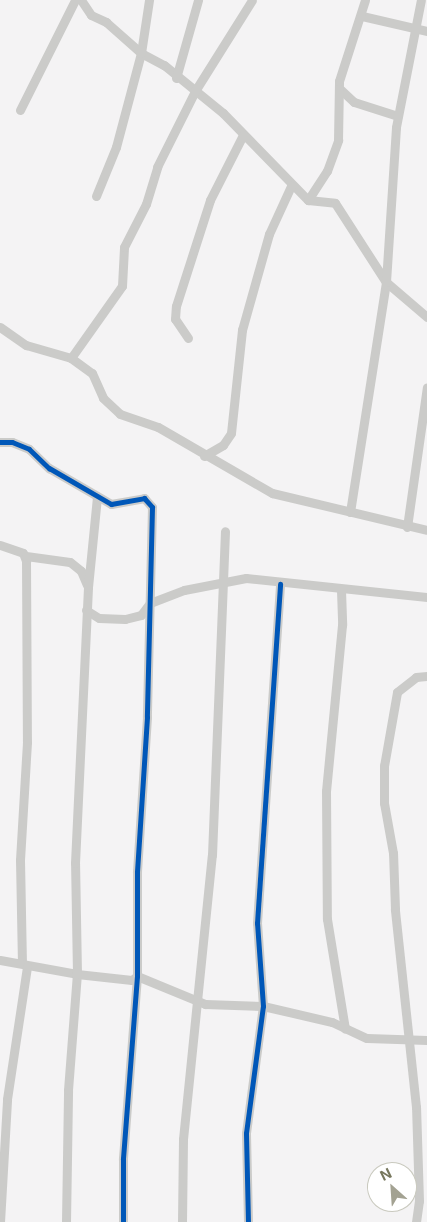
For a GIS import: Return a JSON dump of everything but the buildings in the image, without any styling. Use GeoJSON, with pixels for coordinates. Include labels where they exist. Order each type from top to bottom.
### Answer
{"type":"FeatureCollection","features":[{"type":"Feature","properties":{"kind":"street"},"geometry":{"type":"LineString","coordinates":[[20,110],[75,0]]}},
{"type":"Feature","properties":{"kind":"street"},"geometry":{"type":"LineString","coordinates":[[82,0],[91,15],[106,22],[141,53],[164,65],[176,78],[195,91],[243,135],[308,200],[335,203],[386,282],[427,317]]}},
{"type":"Feature","properties":{"kind":"street"},"geometry":{"type":"LineString","coordinates":[[96,196],[116,147],[141,53],[149,0]]}},
{"type":"Feature","properties":{"kind":"street"},"geometry":{"type":"LineString","coordinates":[[176,78],[198,0]]}},
{"type":"Feature","properties":{"kind":"street"},"geometry":{"type":"LineString","coordinates":[[71,358],[122,286],[124,246],[195,91],[252,0]]}},
{"type":"Feature","properties":{"kind":"street"},"geometry":{"type":"LineString","coordinates":[[308,200],[327,171],[338,140],[341,74],[362,16],[364,0]]}},
{"type":"Feature","properties":{"kind":"street"},"geometry":{"type":"LineString","coordinates":[[350,512],[386,282],[398,116],[421,0]]}},
{"type":"Feature","properties":{"kind":"street"},"geometry":{"type":"LineString","coordinates":[[362,16],[427,31]]}},
{"type":"Feature","properties":{"kind":"street"},"geometry":{"type":"LineString","coordinates":[[340,89],[354,102],[398,116]]}},
{"type":"Feature","properties":{"kind":"street"},"geometry":{"type":"LineString","coordinates":[[188,338],[176,320],[176,306],[210,200],[243,135]]}},
{"type":"Feature","properties":{"kind":"street"},"geometry":{"type":"LineString","coordinates":[[204,456],[223,445],[231,433],[242,330],[269,234],[292,186]]}},
{"type":"Feature","properties":{"kind":"street"},"geometry":{"type":"LineString","coordinates":[[0,327],[26,344],[71,358],[92,373],[103,398],[120,414],[158,427],[204,456],[272,493],[407,527],[427,530]]}},
{"type":"Feature","properties":{"kind":"street"},"geometry":{"type":"LineString","coordinates":[[407,527],[427,387]]}},
{"type":"Feature","properties":{"kind":"street"},"geometry":{"type":"LineString","coordinates":[[0,442],[12,442],[29,449],[49,468],[97,497],[117,505],[140,498],[151,503],[150,603],[137,872],[136,976],[123,1159],[123,1222]]}},
{"type":"Feature","properties":{"kind":"street"},"geometry":{"type":"LineString","coordinates":[[66,1222],[68,1090],[77,974],[75,863],[86,610],[97,497]]}},
{"type":"Feature","properties":{"kind":"street"},"geometry":{"type":"LineString","coordinates":[[182,1222],[183,1139],[213,836],[225,531]]}},
{"type":"Feature","properties":{"kind":"street"},"geometry":{"type":"LineString","coordinates":[[0,545],[26,556],[70,562],[81,571],[88,586]]}},
{"type":"Feature","properties":{"kind":"street"},"geometry":{"type":"LineString","coordinates":[[0,1222],[6,1099],[24,964],[20,860],[27,742],[26,556]]}},
{"type":"Feature","properties":{"kind":"street"},"geometry":{"type":"LineString","coordinates":[[86,610],[99,618],[125,619],[141,615],[150,603],[224,580],[262,578],[280,584],[427,596]]}},
{"type":"Feature","properties":{"kind":"street"},"geometry":{"type":"LineString","coordinates":[[248,1222],[246,1133],[263,1006],[257,923],[280,584]]}},
{"type":"Feature","properties":{"kind":"street"},"geometry":{"type":"LineString","coordinates":[[341,590],[342,625],[326,791],[327,919],[345,1029]]}},
{"type":"Feature","properties":{"kind":"street"},"geometry":{"type":"LineString","coordinates":[[416,1222],[419,1201],[416,1107],[393,853],[384,802],[384,766],[397,692],[416,677],[427,676]]}},
{"type":"Feature","properties":{"kind":"street"},"geometry":{"type":"LineString","coordinates":[[0,960],[77,974],[132,980],[136,976]]}},
{"type":"Feature","properties":{"kind":"street"},"geometry":{"type":"LineString","coordinates":[[136,976],[197,999],[205,1004],[263,1006],[332,1022],[367,1038],[427,1040]]}},
{"type":"Feature","properties":{"kind":"cycle path"},"geometry":{"type":"LineString","coordinates":[[0,442],[12,442],[29,449],[49,468],[111,504],[144,498],[152,507],[147,717],[137,872],[137,976],[123,1159],[123,1222]]}},
{"type":"Feature","properties":{"kind":"cycle path"},"geometry":{"type":"LineString","coordinates":[[248,1222],[246,1133],[263,1006],[257,923],[280,584]]}}]}
